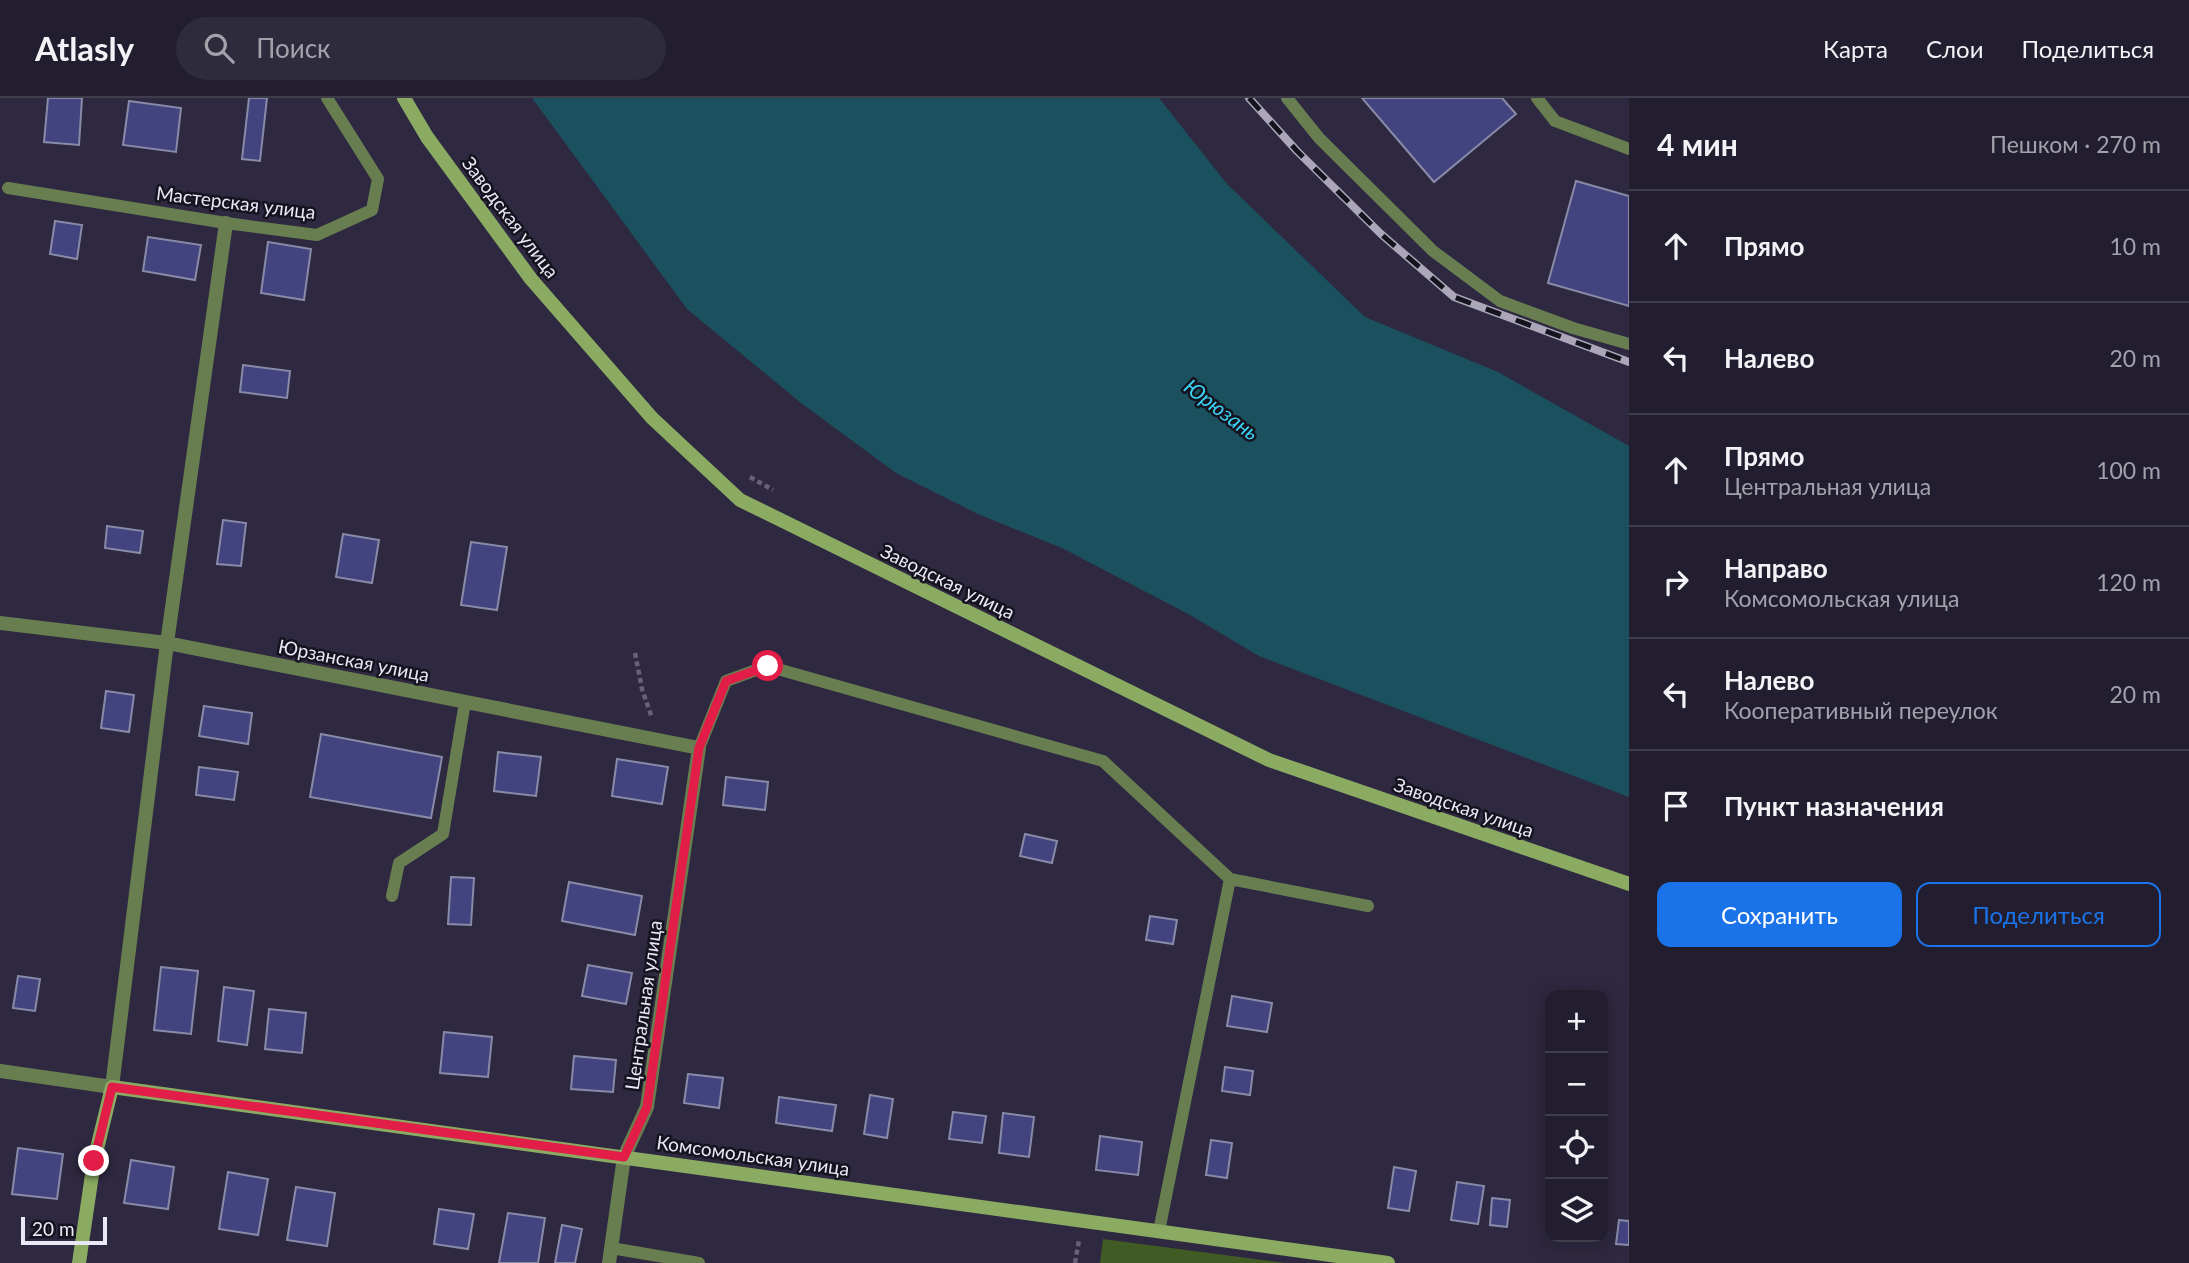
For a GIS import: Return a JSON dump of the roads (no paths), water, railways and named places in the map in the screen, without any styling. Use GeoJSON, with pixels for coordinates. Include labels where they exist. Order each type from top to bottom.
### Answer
{"type":"FeatureCollection","features":[{"type":"Feature","properties":{"kind":"street","name":"Заводская улица"},"geometry":{"type":"LineString","coordinates":[[404,98],[427,137],[531,279],[652,418],[740,500],[1269,760],[1629,884]]}},
{"type":"Feature","properties":{"kind":"street"},"geometry":{"type":"LineString","coordinates":[[79,1263],[94,1161],[112,1087],[167,643],[226,223]]}},
{"type":"Feature","properties":{"kind":"street","name":"Юрзанская улица"},"geometry":{"type":"LineString","coordinates":[[0,623],[167,643],[699,748]]}},
{"type":"Feature","properties":{"kind":"street","name":"Центральная улица"},"geometry":{"type":"LineString","coordinates":[[609,1263],[624,1157],[647,1107],[699,748]]}},
{"type":"Feature","properties":{"kind":"street"},"geometry":{"type":"LineString","coordinates":[[0,1071],[112,1087]]}},
{"type":"Feature","properties":{"kind":"street","name":"Комсомольская улица"},"geometry":{"type":"LineString","coordinates":[[112,1087],[1388,1263]]}},
{"type":"Feature","properties":{"kind":"lane","name":"Мастерская улица"},"geometry":{"type":"LineString","coordinates":[[8,188],[317,235],[372,210],[378,179],[327,98]]}},
{"type":"Feature","properties":{"kind":"lane"},"geometry":{"type":"LineString","coordinates":[[1287,98],[1319,138],[1433,251],[1500,301],[1573,328],[1629,344]]}},
{"type":"Feature","properties":{"kind":"lane"},"geometry":{"type":"LineString","coordinates":[[1537,98],[1555,121],[1629,149]]}},
{"type":"Feature","properties":{"kind":"lane"},"geometry":{"type":"LineString","coordinates":[[699,748],[726,681],[768,666],[1103,761],[1230,880],[1368,906]]}},
{"type":"Feature","properties":{"kind":"lane"},"geometry":{"type":"LineString","coordinates":[[392,896],[399,863],[443,834],[465,702]]}},
{"type":"Feature","properties":{"kind":"lane"},"geometry":{"type":"LineString","coordinates":[[1159,1231],[1230,880]]}},
{"type":"Feature","properties":{"kind":"lane"},"geometry":{"type":"LineString","coordinates":[[611,1248],[699,1263]]}},
{"type":"Feature","properties":{"kind":"water","name":"Юрюзань"},"geometry":{"type":"Polygon","coordinates":[[[532,98],[1159,98],[1227,184],[1365,317],[1498,372],[1629,446],[1629,797],[1259,656],[1190,615],[1062,548],[980,515],[896,473],[801,403],[687,309],[532,98]]]}},
{"type":"Feature","properties":{"kind":"railway"},"geometry":{"type":"LineString","coordinates":[[1249,98],[1297,151],[1381,234],[1454,297],[1629,362]]}}]}
